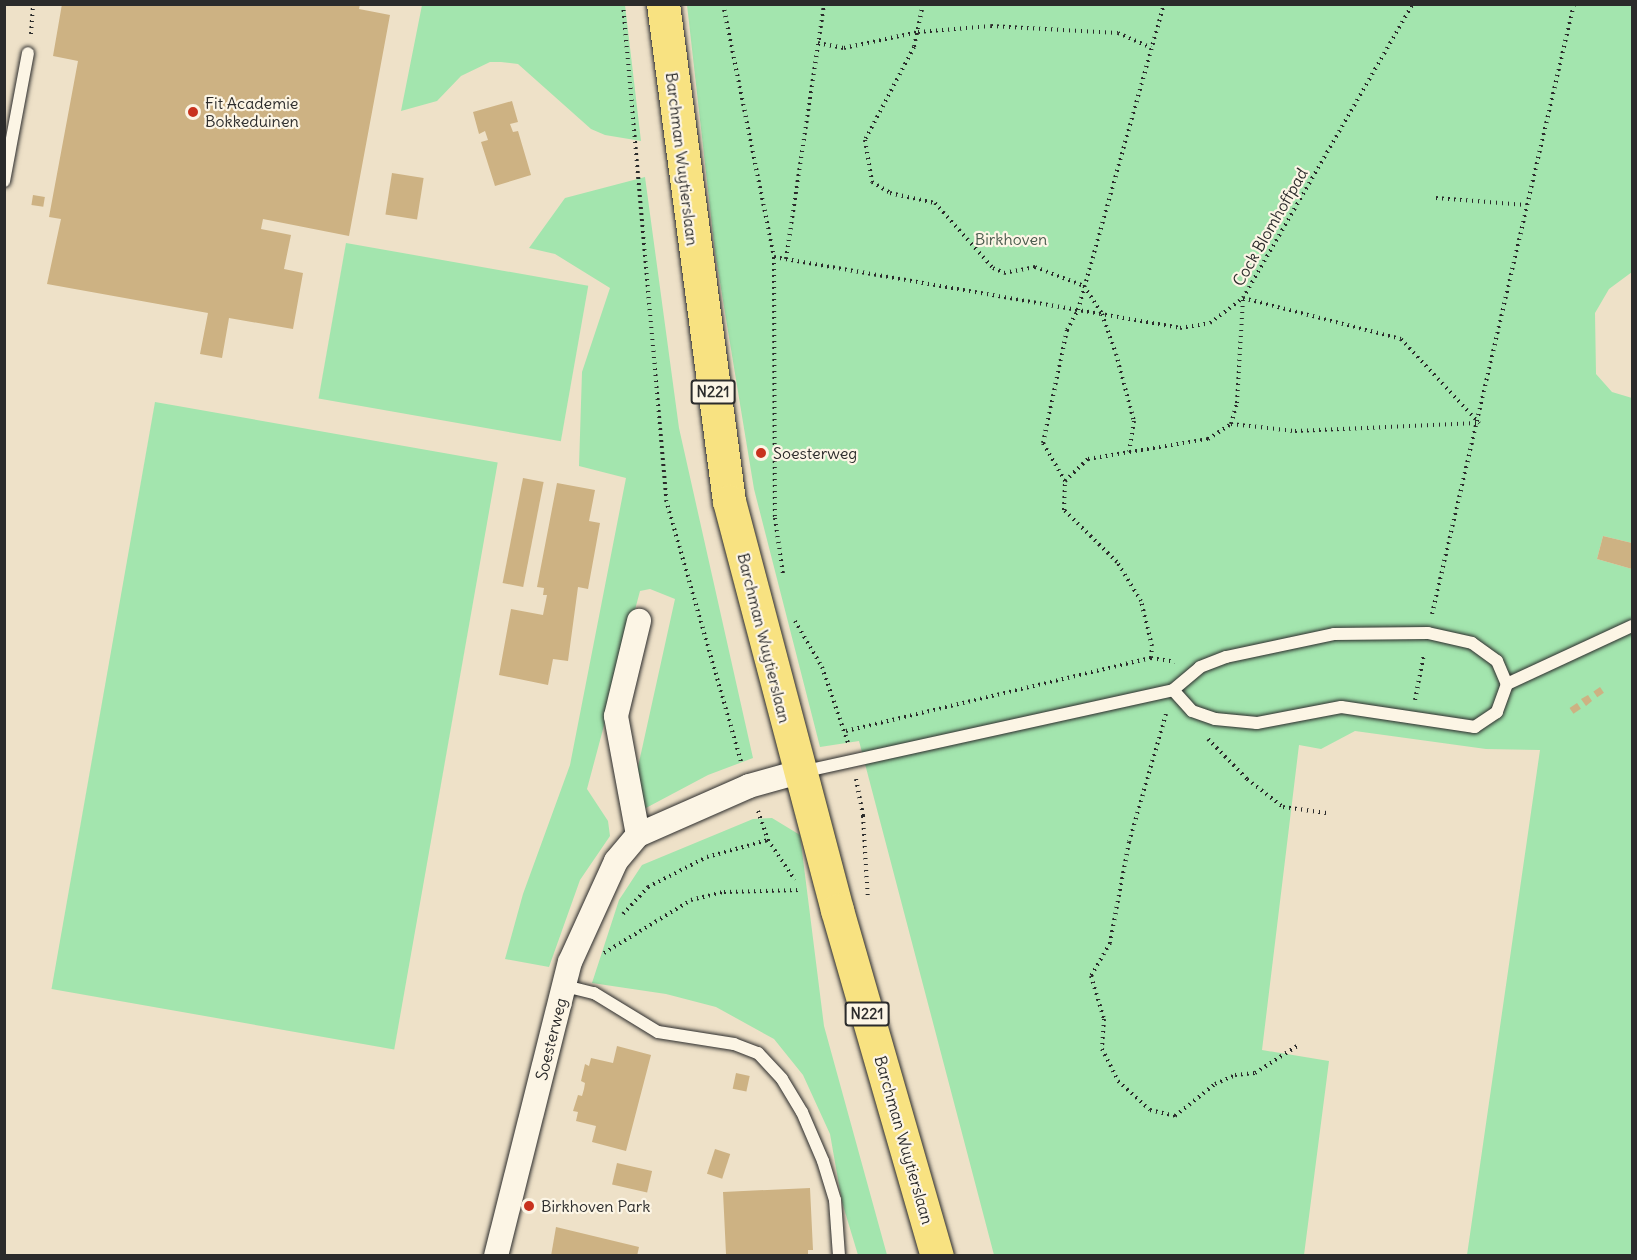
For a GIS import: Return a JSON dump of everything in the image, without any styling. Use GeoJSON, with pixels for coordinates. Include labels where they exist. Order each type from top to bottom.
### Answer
{"type":"FeatureCollection","features":[{"type":"Feature","properties":{"kind":"main road","name":"Barchman Wuytierslaan"},"geometry":{"type":"LineString","coordinates":[[663,4],[729,501],[799,772],[937,1256]]}},
{"type":"Feature","properties":{"kind":"street"},"geometry":{"type":"LineString","coordinates":[[638,835],[616,716],[639,621]]}},
{"type":"Feature","properties":{"kind":"street","name":"Soesterweg"},"geometry":{"type":"LineString","coordinates":[[496,1256],[576,943],[616,861],[638,835],[749,786],[799,772]]}},
{"type":"Feature","properties":{"kind":"lane"},"geometry":{"type":"LineString","coordinates":[[4,182],[28,53]]}},
{"type":"Feature","properties":{"kind":"lane"},"geometry":{"type":"LineString","coordinates":[[1507,684],[1632,627]]}},
{"type":"Feature","properties":{"kind":"lane"},"geometry":{"type":"LineString","coordinates":[[1428,633],[1472,643],[1497,661],[1507,684],[1497,712],[1475,728],[1411,719],[1381,710],[1341,707],[1257,723],[1215,719],[1192,711],[1173,690],[1200,667],[1296,639],[1334,634],[1428,633]]}},
{"type":"Feature","properties":{"kind":"lane","name":"Soesterweg"},"geometry":{"type":"LineString","coordinates":[[799,772],[1173,690]]}},
{"type":"Feature","properties":{"kind":"lane"},"geometry":{"type":"LineString","coordinates":[[567,978],[658,1032],[734,1044],[758,1053],[782,1079],[802,1112],[823,1161],[835,1200],[839,1256]]}},
{"type":"Feature","properties":{"kind":"path"},"geometry":{"type":"LineString","coordinates":[[28,53],[33,4]]}},
{"type":"Feature","properties":{"kind":"path"},"geometry":{"type":"LineString","coordinates":[[623,4],[666,500],[749,786]]}},
{"type":"Feature","properties":{"kind":"path","name":"Barchman Wuytierslaan"},"geometry":{"type":"LineString","coordinates":[[723,4],[774,257],[775,518],[785,586]]}},
{"type":"Feature","properties":{"kind":"path"},"geometry":{"type":"LineString","coordinates":[[786,259],[824,4]]}},
{"type":"Feature","properties":{"kind":"path"},"geometry":{"type":"LineString","coordinates":[[923,4],[914,47],[865,140],[872,182],[890,194],[935,203],[993,268],[1004,273],[1035,267],[1066,276],[1084,286],[1102,314],[1134,421],[1128,453]]}},
{"type":"Feature","properties":{"kind":"path"},"geometry":{"type":"LineString","coordinates":[[1164,4],[1078,310],[1067,330],[1043,443],[1065,481],[1088,459],[1208,440],[1231,424],[1295,431],[1479,423]]}},
{"type":"Feature","properties":{"kind":"path","name":"Cock Blomhoffpad"},"geometry":{"type":"LineString","coordinates":[[1231,424],[1237,403],[1243,298],[1413,4]]}},
{"type":"Feature","properties":{"kind":"path"},"geometry":{"type":"LineString","coordinates":[[1435,600],[1479,423],[1526,205],[1574,4]]}},
{"type":"Feature","properties":{"kind":"path"},"geometry":{"type":"LineString","coordinates":[[818,43],[844,48],[918,32],[991,26],[1118,33],[1151,48]]}},
{"type":"Feature","properties":{"kind":"path"},"geometry":{"type":"LineString","coordinates":[[1436,198],[1526,205]]}},
{"type":"Feature","properties":{"kind":"path"},"geometry":{"type":"LineString","coordinates":[[774,257],[1180,328],[1210,323],[1243,298],[1401,339],[1479,423]]}},
{"type":"Feature","properties":{"kind":"path","name":"Barchman Wuytierslaan"},"geometry":{"type":"LineString","coordinates":[[794,619],[822,668],[846,731],[1151,658],[1152,646],[1141,602],[1117,562],[1064,510],[1065,481]]}},
{"type":"Feature","properties":{"kind":"path"},"geometry":{"type":"LineString","coordinates":[[1411,719],[1428,633]]}},
{"type":"Feature","properties":{"kind":"path"},"geometry":{"type":"LineString","coordinates":[[1173,690],[1129,842],[1110,943],[1091,976],[1104,1019],[1102,1049],[1118,1081],[1150,1110],[1175,1116],[1215,1084],[1235,1075],[1255,1073],[1297,1046]]}},
{"type":"Feature","properties":{"kind":"path"},"geometry":{"type":"LineString","coordinates":[[1204,733],[1247,779],[1283,807],[1327,813]]}},
{"type":"Feature","properties":{"kind":"path"},"geometry":{"type":"LineString","coordinates":[[567,978],[691,900],[724,892],[802,890],[867,874],[863,816],[850,761]]}},
{"type":"Feature","properties":{"kind":"path"},"geometry":{"type":"LineString","coordinates":[[616,921],[648,887],[707,857],[768,840]]}},
{"type":"Feature","properties":{"kind":"green space"},"geometry":{"type":"Polygon","coordinates":[[[422,5],[625,5],[641,141],[605,135],[591,129],[518,64],[490,62],[461,76],[437,101],[401,111],[422,5]]]}},
{"type":"Feature","properties":{"kind":"green space","name":"Birkhoven"},"geometry":{"type":"Polygon","coordinates":[[[687,5],[1632,5],[1632,272],[1609,289],[1595,313],[1596,374],[1612,392],[1632,398],[1632,543],[1603,536],[1597,559],[1632,569],[1632,1255],[1467,1255],[1540,750],[1486,749],[1355,731],[1321,749],[1299,745],[1262,1050],[1329,1061],[1304,1255],[994,1255],[859,741],[820,747],[754,489],[715,252],[687,5]]]}},
{"type":"Feature","properties":{"kind":"green space"},"geometry":{"type":"Polygon","coordinates":[[[645,177],[679,428],[753,758],[708,775],[644,809],[634,785],[675,599],[650,589],[640,591],[587,789],[608,821],[610,836],[580,880],[549,967],[505,959],[523,894],[570,765],[626,478],[579,466],[582,372],[610,288],[555,254],[529,248],[565,198],[645,177]]]}},
{"type":"Feature","properties":{"kind":"green space"},"geometry":{"type":"Polygon","coordinates":[[[346,243],[588,286],[561,441],[319,399],[346,243]]]}},
{"type":"Feature","properties":{"kind":"green space"},"geometry":{"type":"Polygon","coordinates":[[[155,402],[498,462],[394,1049],[52,989],[155,402]]]}},
{"type":"Feature","properties":{"kind":"green space"},"geometry":{"type":"Polygon","coordinates":[[[772,818],[800,835],[824,1026],[887,1255],[858,1255],[842,1202],[830,1134],[803,1075],[774,1039],[716,1007],[666,994],[592,983],[619,900],[642,865],[753,819],[772,818]]]}},
{"type":"Feature","properties":{"kind":"building"},"geometry":{"type":"Polygon","coordinates":[[[62,4],[360,4],[359,9],[390,15],[349,236],[263,219],[261,229],[291,235],[284,269],[303,273],[293,329],[229,318],[222,358],[200,354],[208,313],[47,284],[61,219],[49,217],[78,61],[53,56],[62,4]]]}},
{"type":"Feature","properties":{"kind":"building"},"geometry":{"type":"Polygon","coordinates":[[[512,101],[518,122],[510,124],[513,132],[518,131],[531,175],[495,186],[481,142],[488,140],[485,131],[479,134],[473,112],[512,101]]]}},
{"type":"Feature","properties":{"kind":"building"},"geometry":{"type":"Polygon","coordinates":[[[392,173],[424,178],[417,219],[385,214],[392,173]]]}},
{"type":"Feature","properties":{"kind":"building"},"geometry":{"type":"Polygon","coordinates":[[[33,195],[45,197],[43,207],[31,205],[33,195]]]}},
{"type":"Feature","properties":{"kind":"building"},"geometry":{"type":"Polygon","coordinates":[[[523,478],[544,482],[523,587],[503,583],[523,478]]]}},
{"type":"Feature","properties":{"kind":"building"},"geometry":{"type":"Polygon","coordinates":[[[557,483],[595,490],[589,521],[600,523],[588,589],[578,587],[568,661],[553,659],[548,685],[499,675],[511,609],[543,615],[547,595],[543,595],[544,588],[537,587],[557,483]]]}},
{"type":"Feature","properties":{"kind":"building"},"geometry":{"type":"Polygon","coordinates":[[[1603,536],[1632,543],[1632,569],[1597,559],[1603,536]]]}},
{"type":"Feature","properties":{"kind":"building"},"geometry":{"type":"Polygon","coordinates":[[[1600,687],[1604,693],[1597,697],[1593,691],[1600,687]]]}},
{"type":"Feature","properties":{"kind":"building"},"geometry":{"type":"Polygon","coordinates":[[[1588,695],[1592,701],[1586,706],[1581,699],[1588,695]]]}},
{"type":"Feature","properties":{"kind":"building"},"geometry":{"type":"Polygon","coordinates":[[[1577,703],[1581,709],[1573,714],[1570,708],[1577,703]]]}},
{"type":"Feature","properties":{"kind":"building"},"geometry":{"type":"Polygon","coordinates":[[[617,1046],[651,1055],[626,1151],[592,1142],[596,1126],[576,1121],[578,1112],[573,1111],[578,1095],[582,1096],[584,1089],[585,1083],[581,1081],[585,1064],[589,1066],[591,1058],[613,1063],[617,1046]]]}},
{"type":"Feature","properties":{"kind":"building"},"geometry":{"type":"Polygon","coordinates":[[[736,1073],[750,1076],[746,1092],[733,1089],[736,1073]]]}},
{"type":"Feature","properties":{"kind":"building"},"geometry":{"type":"Polygon","coordinates":[[[715,1149],[730,1154],[722,1179],[707,1174],[715,1149]]]}},
{"type":"Feature","properties":{"kind":"building"},"geometry":{"type":"Polygon","coordinates":[[[617,1163],[652,1171],[647,1193],[612,1184],[617,1163]]]}},
{"type":"Feature","properties":{"kind":"building"},"geometry":{"type":"Polygon","coordinates":[[[810,1188],[813,1250],[808,1250],[808,1256],[726,1254],[723,1192],[810,1188]]]}},
{"type":"Feature","properties":{"kind":"building"},"geometry":{"type":"Polygon","coordinates":[[[556,1227],[639,1247],[637,1256],[551,1256],[556,1227]]]}},
{"type":"Feature","properties":{"kind":"place","name":"Fit Academie Bokkeduinen"},"geometry":{"type":"Point","coordinates":[193,112]}},
{"type":"Feature","properties":{"kind":"place","name":"Soesterweg"},"geometry":{"type":"Point","coordinates":[761,453]}},
{"type":"Feature","properties":{"kind":"place","name":"Birkhoven Park"},"geometry":{"type":"Point","coordinates":[529,1206]}}]}
